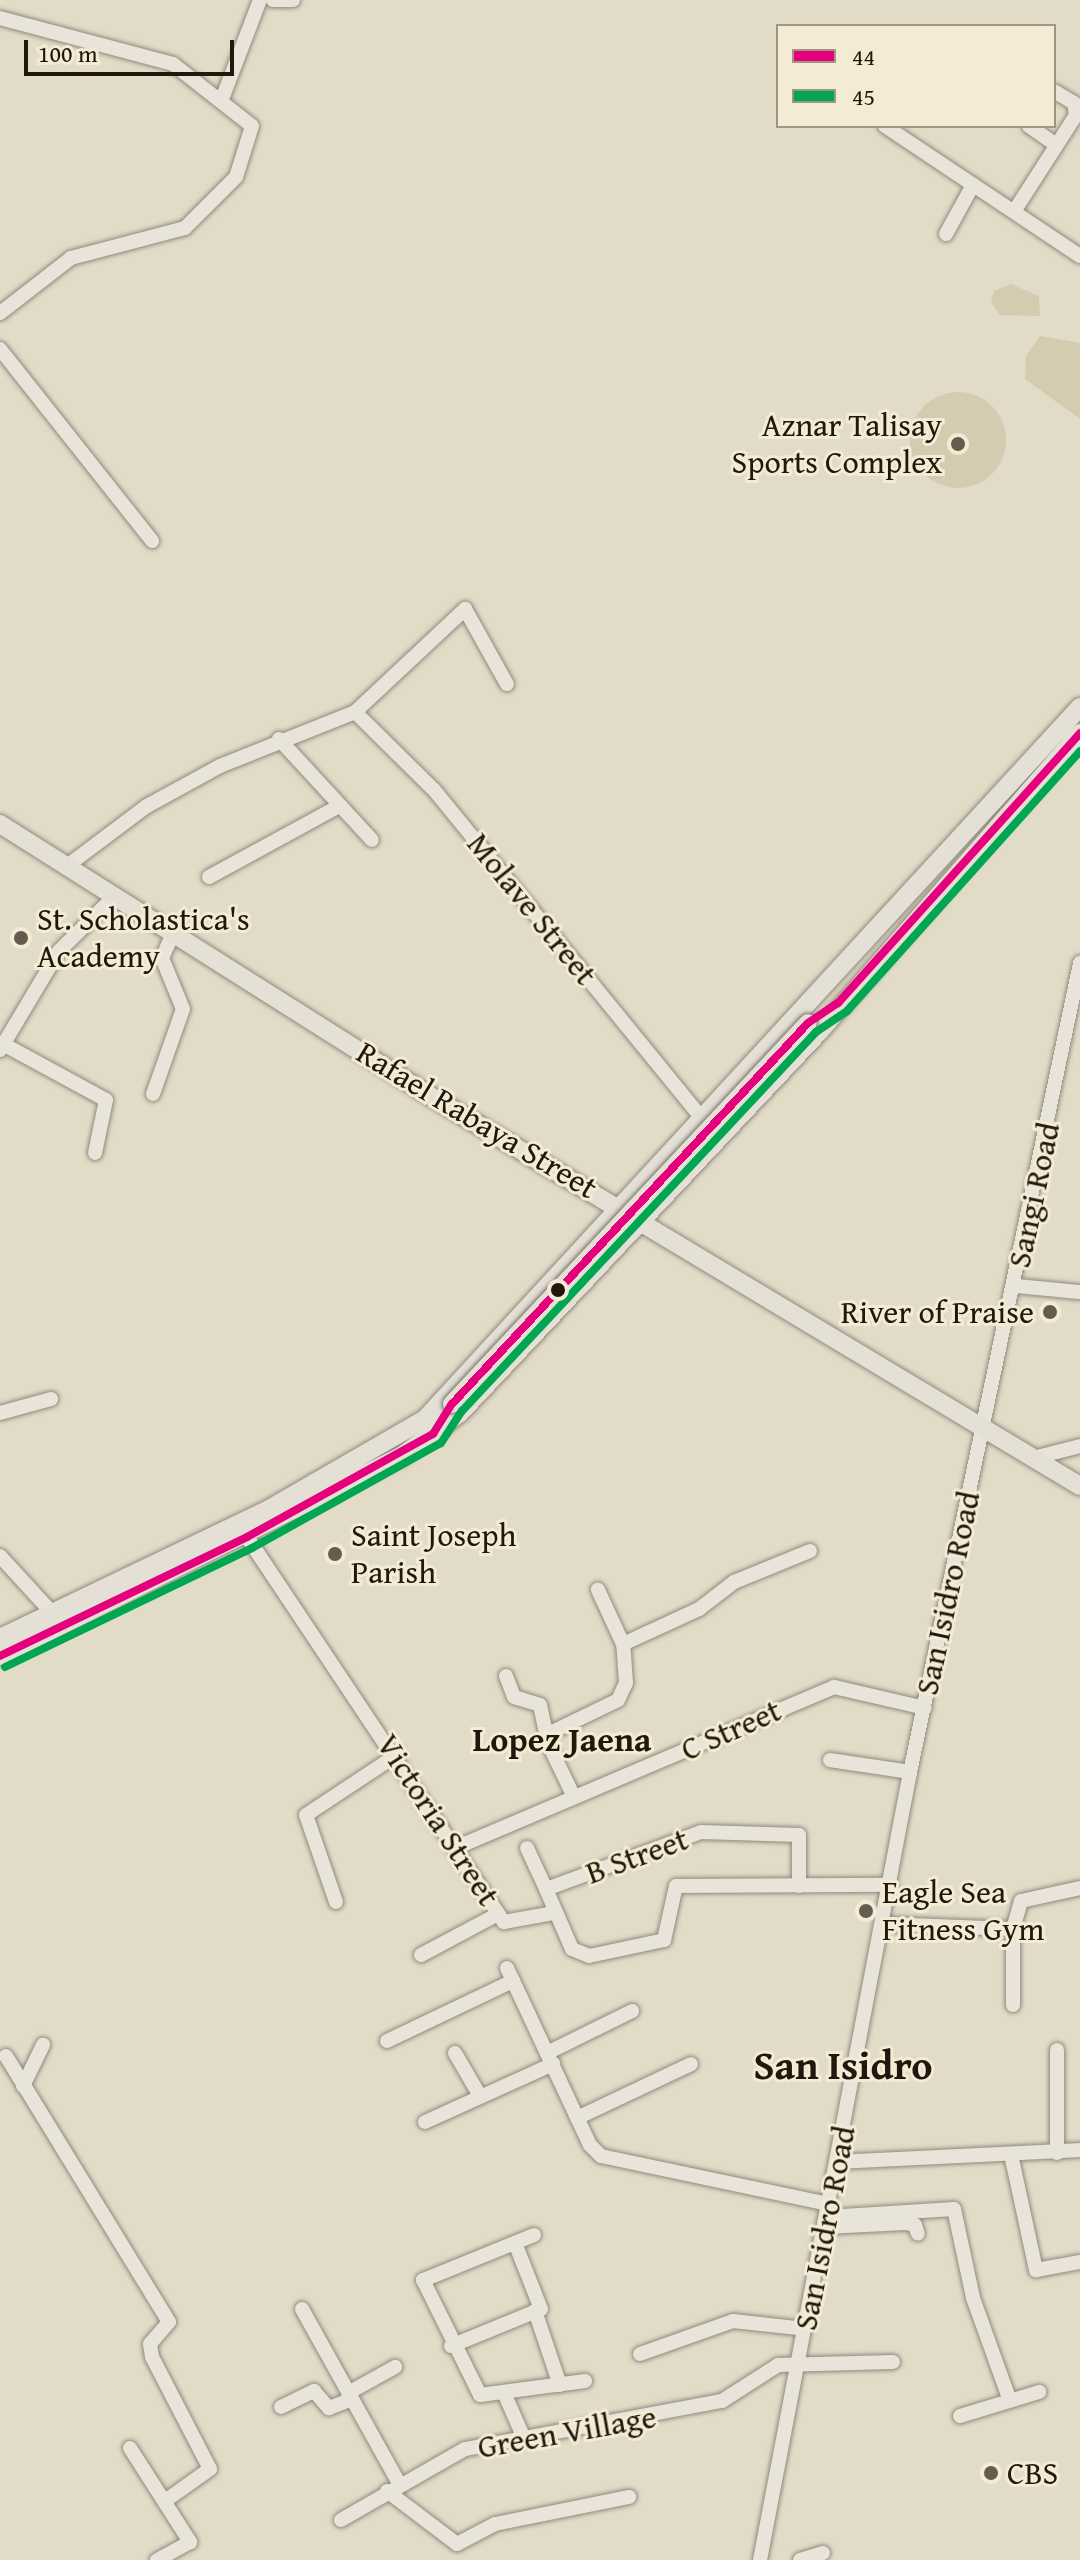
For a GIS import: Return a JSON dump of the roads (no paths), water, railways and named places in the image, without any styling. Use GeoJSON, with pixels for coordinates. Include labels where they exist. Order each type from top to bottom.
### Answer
{"type":"FeatureCollection","features":[{"type":"Feature","properties":{"kind":"main road"},"geometry":{"type":"LineString","coordinates":[[429,1427],[699,1115],[822,989],[1080,707]]}},
{"type":"Feature","properties":{"kind":"main road"},"geometry":{"type":"LineString","coordinates":[[0,1656],[247,1537],[429,1427],[645,1220],[1080,733]]}},
{"type":"Feature","properties":{"kind":"main road","name":"Rafael Rabaya Street"},"geometry":{"type":"LineString","coordinates":[[0,824],[172,936],[1080,1486]]}},
{"type":"Feature","properties":{"kind":"main road"},"geometry":{"type":"LineString","coordinates":[[808,1023],[822,989]]}},
{"type":"Feature","properties":{"kind":"main road"},"geometry":{"type":"LineString","coordinates":[[0,1638],[55,1616],[429,1427],[808,1023],[838,1003]]}},
{"type":"Feature","properties":{"kind":"street"},"geometry":{"type":"LineString","coordinates":[[222,99],[260,0]]}},
{"type":"Feature","properties":{"kind":"street"},"geometry":{"type":"LineString","coordinates":[[273,0],[293,0]]}},
{"type":"Feature","properties":{"kind":"street"},"geometry":{"type":"LineString","coordinates":[[0,18],[173,64],[222,99],[252,126],[251,144],[236,177],[185,228],[71,258],[0,313]]}},
{"type":"Feature","properties":{"kind":"street"},"geometry":{"type":"LineString","coordinates":[[1015,210],[1077,110],[1056,93]]}},
{"type":"Feature","properties":{"kind":"street"},"geometry":{"type":"LineString","coordinates":[[888,128],[1080,256]]}},
{"type":"Feature","properties":{"kind":"street"},"geometry":{"type":"LineString","coordinates":[[1032,128],[1055,144]]}},
{"type":"Feature","properties":{"kind":"street"},"geometry":{"type":"LineString","coordinates":[[946,234],[973,185]]}},
{"type":"Feature","properties":{"kind":"street"},"geometry":{"type":"LineString","coordinates":[[0,349],[152,541]]}},
{"type":"Feature","properties":{"kind":"street"},"geometry":{"type":"LineString","coordinates":[[67,866],[147,806],[279,739],[355,712],[465,609],[507,684]]}},
{"type":"Feature","properties":{"kind":"street","name":"Molave Street"},"geometry":{"type":"LineString","coordinates":[[355,712],[435,791],[699,1115]]}},
{"type":"Feature","properties":{"kind":"street"},"geometry":{"type":"LineString","coordinates":[[279,739],[372,840]]}},
{"type":"Feature","properties":{"kind":"street"},"geometry":{"type":"LineString","coordinates":[[209,877],[339,806]]}},
{"type":"Feature","properties":{"kind":"street"},"geometry":{"type":"LineString","coordinates":[[95,1153],[106,1100],[2,1047],[59,951],[113,898]]}},
{"type":"Feature","properties":{"kind":"street"},"geometry":{"type":"LineString","coordinates":[[153,1094],[183,1009],[162,958],[172,936]]}},
{"type":"Feature","properties":{"kind":"street","name":"Sangi Road"},"geometry":{"type":"LineString","coordinates":[[983,1426],[1076,1016],[1080,963]]}},
{"type":"Feature","properties":{"kind":"street"},"geometry":{"type":"LineString","coordinates":[[1016,1286],[1080,1292]]}},
{"type":"Feature","properties":{"kind":"street"},"geometry":{"type":"LineString","coordinates":[[0,1413],[51,1399]]}},
{"type":"Feature","properties":{"kind":"street","name":"San Isidro Road"},"geometry":{"type":"LineString","coordinates":[[765,2560],[798,2364],[910,1772],[983,1426]]}},
{"type":"Feature","properties":{"kind":"street"},"geometry":{"type":"LineString","coordinates":[[1033,1458],[1080,1446]]}},
{"type":"Feature","properties":{"kind":"street","name":"Victoria Street"},"geometry":{"type":"LineString","coordinates":[[247,1537],[398,1754],[498,1914],[513,1922],[554,1913]]}},
{"type":"Feature","properties":{"kind":"street"},"geometry":{"type":"LineString","coordinates":[[623,1644],[699,1609],[734,1582],[810,1551]]}},
{"type":"Feature","properties":{"kind":"street"},"geometry":{"type":"LineString","coordinates":[[0,1556],[55,1616]]}},
{"type":"Feature","properties":{"kind":"street"},"geometry":{"type":"LineString","coordinates":[[548,1734],[620,1697],[623,1644],[598,1590]]}},
{"type":"Feature","properties":{"kind":"street"},"geometry":{"type":"LineString","coordinates":[[506,1676],[514,1697],[540,1705],[548,1734],[574,1797]]}},
{"type":"Feature","properties":{"kind":"street","name":"C Street"},"geometry":{"type":"LineString","coordinates":[[455,1848],[834,1687],[925,1708]]}},
{"type":"Feature","properties":{"kind":"street"},"geometry":{"type":"LineString","coordinates":[[336,1902],[306,1815],[398,1754]]}},
{"type":"Feature","properties":{"kind":"street"},"geometry":{"type":"LineString","coordinates":[[830,1760],[910,1772]]}},
{"type":"Feature","properties":{"kind":"street","name":"B Street"},"geometry":{"type":"LineString","coordinates":[[554,1913],[546,1889],[701,1832],[799,1835],[799,1886]]}},
{"type":"Feature","properties":{"kind":"street"},"geometry":{"type":"LineString","coordinates":[[527,1848],[546,1889]]}},
{"type":"Feature","properties":{"kind":"street"},"geometry":{"type":"LineString","coordinates":[[554,1913],[572,1949],[589,1956],[656,1946],[676,1886],[891,1885]]}},
{"type":"Feature","properties":{"kind":"street"},"geometry":{"type":"LineString","coordinates":[[1013,2005],[1013,1929],[1021,1901],[1080,1888]]}},
{"type":"Feature","properties":{"kind":"street"},"geometry":{"type":"LineString","coordinates":[[421,1955],[498,1914]]}},
{"type":"Feature","properties":{"kind":"street"},"geometry":{"type":"LineString","coordinates":[[883,1924],[1013,1929]]}},
{"type":"Feature","properties":{"kind":"street"},"geometry":{"type":"LineString","coordinates":[[387,2041],[510,1975],[577,2118],[601,2156],[827,2216],[915,2225],[918,2234]]}},
{"type":"Feature","properties":{"kind":"street"},"geometry":{"type":"LineString","coordinates":[[425,2122],[550,2059],[632,2011]]}},
{"type":"Feature","properties":{"kind":"street"},"geometry":{"type":"LineString","coordinates":[[23,2086],[43,2045]]}},
{"type":"Feature","properties":{"kind":"street"},"geometry":{"type":"LineString","coordinates":[[1057,2050],[1057,2153]]}},
{"type":"Feature","properties":{"kind":"street"},"geometry":{"type":"LineString","coordinates":[[455,2053],[480,2096]]}},
{"type":"Feature","properties":{"kind":"street"},"geometry":{"type":"LineString","coordinates":[[6,2056],[169,2322],[150,2344],[152,2357],[210,2469],[165,2501]]}},
{"type":"Feature","properties":{"kind":"street"},"geometry":{"type":"LineString","coordinates":[[577,2118],[691,2064]]}},
{"type":"Feature","properties":{"kind":"street"},"geometry":{"type":"LineString","coordinates":[[838,2162],[1012,2159],[1080,2150]]}},
{"type":"Feature","properties":{"kind":"street"},"geometry":{"type":"LineString","coordinates":[[1012,2159],[1036,2270],[1080,2262]]}},
{"type":"Feature","properties":{"kind":"street"},"geometry":{"type":"LineString","coordinates":[[827,2216],[954,2209],[973,2298],[1010,2401]]}},
{"type":"Feature","properties":{"kind":"street"},"geometry":{"type":"LineString","coordinates":[[534,2235],[423,2280],[451,2346],[480,2395],[505,2395],[585,2381]]}},
{"type":"Feature","properties":{"kind":"street"},"geometry":{"type":"LineString","coordinates":[[451,2346],[541,2309],[515,2243]]}},
{"type":"Feature","properties":{"kind":"street"},"geometry":{"type":"LineString","coordinates":[[302,2309],[350,2396],[393,2487],[457,2544],[495,2524],[629,2497]]}},
{"type":"Feature","properties":{"kind":"street"},"geometry":{"type":"LineString","coordinates":[[535,2311],[560,2385]]}},
{"type":"Feature","properties":{"kind":"street"},"geometry":{"type":"LineString","coordinates":[[640,2354],[733,2321],[805,2329]]}},
{"type":"Feature","properties":{"kind":"street","name":"Green Village"},"geometry":{"type":"LineString","coordinates":[[341,2520],[393,2487],[465,2449],[722,2401],[756,2373],[798,2364],[893,2362]]}},
{"type":"Feature","properties":{"kind":"street"},"geometry":{"type":"LineString","coordinates":[[281,2407],[314,2391],[329,2408],[395,2367]]}},
{"type":"Feature","properties":{"kind":"street"},"geometry":{"type":"LineString","coordinates":[[960,2416],[1039,2392]]}},
{"type":"Feature","properties":{"kind":"street"},"geometry":{"type":"LineString","coordinates":[[505,2395],[523,2436]]}},
{"type":"Feature","properties":{"kind":"street"},"geometry":{"type":"LineString","coordinates":[[130,2448],[190,2542],[157,2560]]}},
{"type":"Feature","properties":{"kind":"street"},"geometry":{"type":"LineString","coordinates":[[800,2560],[823,2553]]}},
{"type":"Feature","properties":{"kind":"place","name":"Aznar Talisay Sports Complex"},"geometry":{"type":"Point","coordinates":[958,444]}},
{"type":"Feature","properties":{"kind":"place","name":"St. Scholastica's Academy"},"geometry":{"type":"Point","coordinates":[21,938]}},
{"type":"Feature","properties":{"kind":"place","name":"River of Praise"},"geometry":{"type":"Point","coordinates":[1050,1312]}},
{"type":"Feature","properties":{"kind":"place","name":"Saint Joseph Parish"},"geometry":{"type":"Point","coordinates":[335,1554]}},
{"type":"Feature","properties":{"kind":"place","name":"Eagle Sea Fitness Gym"},"geometry":{"type":"Point","coordinates":[866,1911]}},
{"type":"Feature","properties":{"kind":"place","name":"CBS"},"geometry":{"type":"Point","coordinates":[991,2473]}},
{"type":"Feature","properties":{"kind":"district","name":"Lopez Jaena"},"geometry":{"type":"Point","coordinates":[562,1739]}},
{"type":"Feature","properties":{"kind":"district","name":"San Isidro"},"geometry":{"type":"Point","coordinates":[843,2065]}}]}
